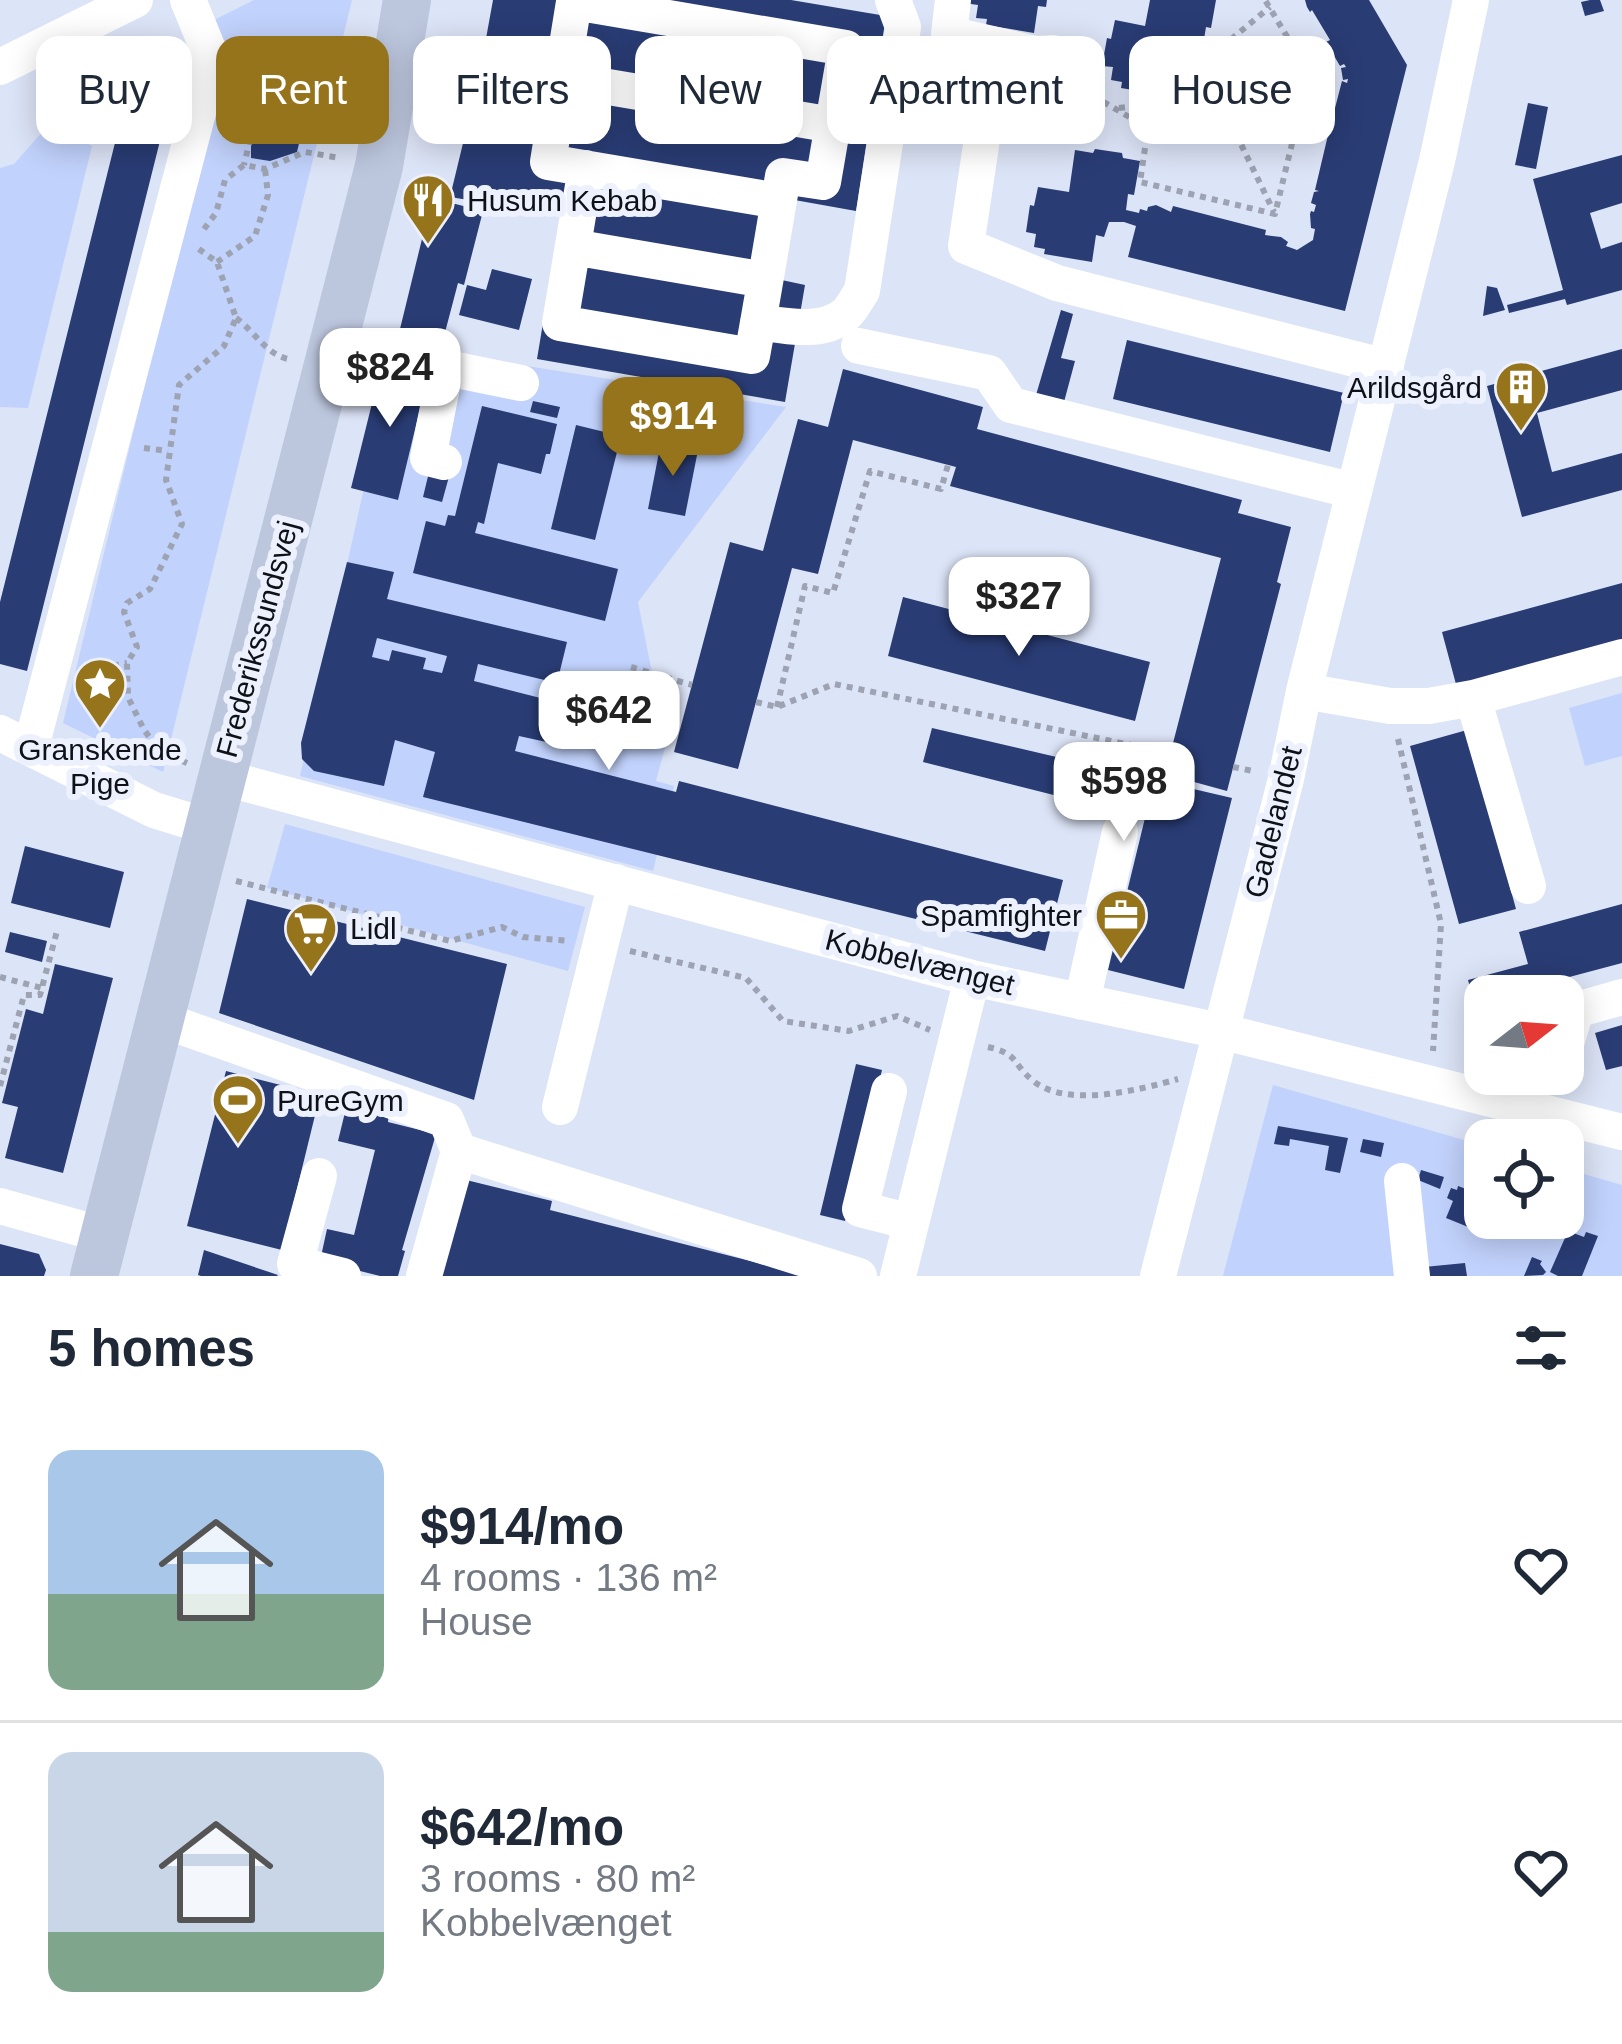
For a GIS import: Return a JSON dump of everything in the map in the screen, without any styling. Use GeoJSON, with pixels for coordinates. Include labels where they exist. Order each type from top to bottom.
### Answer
{"type":"FeatureCollection","features":[{"type":"Feature","properties":{"kind":"main road","name":"Frederikssundsvej"},"geometry":{"type":"LineString","coordinates":[[99,1256],[379,166],[407,0]]}},
{"type":"Feature","properties":{"kind":"street"},"geometry":{"type":"LineString","coordinates":[[0,67],[135,0]]}},
{"type":"Feature","properties":{"kind":"street"},"geometry":{"type":"LineString","coordinates":[[188,0],[208,50],[208,71],[48,682],[11,743],[154,810],[203,849]]}},
{"type":"Feature","properties":{"kind":"street"},"geometry":{"type":"LineString","coordinates":[[758,322],[826,326],[848,314],[862,290],[903,27],[893,0]]}},
{"type":"Feature","properties":{"kind":"street"},"geometry":{"type":"LineString","coordinates":[[927,0],[951,17],[1000,36]]}},
{"type":"Feature","properties":{"kind":"street","name":"Gadelandet"},"geometry":{"type":"LineString","coordinates":[[1158,1276],[1286,779],[1437,161],[1471,0]]}},
{"type":"Feature","properties":{"kind":"street"},"geometry":{"type":"LineString","coordinates":[[568,36],[574,2],[827,45]]}},
{"type":"Feature","properties":{"kind":"street"},"geometry":{"type":"LineString","coordinates":[[611,87],[827,124]]}},
{"type":"Feature","properties":{"kind":"street"},"geometry":{"type":"LineString","coordinates":[[551,144],[548,162],[778,201]]}},
{"type":"Feature","properties":{"kind":"street"},"geometry":{"type":"LineString","coordinates":[[586,168],[560,323],[752,356],[783,176],[824,182],[830,144]]}},
{"type":"Feature","properties":{"kind":"street"},"geometry":{"type":"LineString","coordinates":[[981,144],[966,246],[1057,283],[1386,367]]}},
{"type":"Feature","properties":{"kind":"street"},"geometry":{"type":"LineString","coordinates":[[573,247],[765,280]]}},
{"type":"Feature","properties":{"kind":"street"},"geometry":{"type":"LineString","coordinates":[[859,346],[989,374],[1011,405],[1354,491]]}},
{"type":"Feature","properties":{"kind":"street"},"geometry":{"type":"LineString","coordinates":[[332,357],[446,368],[521,383]]}},
{"type":"Feature","properties":{"kind":"street"},"geometry":{"type":"LineString","coordinates":[[444,462],[428,458],[446,368]]}},
{"type":"Feature","properties":{"kind":"street"},"geometry":{"type":"LineString","coordinates":[[1304,692],[1390,706],[1429,706],[1622,657]]}},
{"type":"Feature","properties":{"kind":"street"},"geometry":{"type":"LineString","coordinates":[[1473,698],[1528,886]]}},
{"type":"Feature","properties":{"kind":"street","name":"Kobbelvænget"},"geometry":{"type":"LineString","coordinates":[[221,777],[972,978],[1220,1031],[1622,1132]]}},
{"type":"Feature","properties":{"kind":"street"},"geometry":{"type":"LineString","coordinates":[[1082,1002],[1120,832]]}},
{"type":"Feature","properties":{"kind":"street"},"geometry":{"type":"LineString","coordinates":[[560,1107],[616,882]]}},
{"type":"Feature","properties":{"kind":"street"},"geometry":{"type":"LineString","coordinates":[[898,1276],[972,978]]}},
{"type":"Feature","properties":{"kind":"street"},"geometry":{"type":"LineString","coordinates":[[1584,1008],[1622,997]]}},
{"type":"Feature","properties":{"kind":"street"},"geometry":{"type":"LineString","coordinates":[[160,1019],[446,1120],[459,1151],[424,1276]]}},
{"type":"Feature","properties":{"kind":"street"},"geometry":{"type":"LineString","coordinates":[[889,1091],[860,1208],[911,1222]]}},
{"type":"Feature","properties":{"kind":"street"},"geometry":{"type":"LineString","coordinates":[[1545,1113],[1551,1095]]}},
{"type":"Feature","properties":{"kind":"street"},"geometry":{"type":"LineString","coordinates":[[459,1151],[860,1276]]}},
{"type":"Feature","properties":{"kind":"street"},"geometry":{"type":"LineString","coordinates":[[319,1176],[296,1264],[343,1276]]}},
{"type":"Feature","properties":{"kind":"street"},"geometry":{"type":"LineString","coordinates":[[1402,1181],[1412,1276]]}},
{"type":"Feature","properties":{"kind":"street"},"geometry":{"type":"LineString","coordinates":[[0,1206],[99,1256]]}},
{"type":"Feature","properties":{"kind":"path"},"geometry":{"type":"LineString","coordinates":[[1234,36],[1268,4],[1309,73],[1275,214]]}},
{"type":"Feature","properties":{"kind":"path"},"geometry":{"type":"LineString","coordinates":[[208,71],[232,66],[256,114],[244,165],[225,180],[216,212],[193,245],[217,262],[236,318],[274,356],[332,357]]}},
{"type":"Feature","properties":{"kind":"path"},"geometry":{"type":"LineString","coordinates":[[1105,102],[1129,116]]}},
{"type":"Feature","properties":{"kind":"path"},"geometry":{"type":"LineString","coordinates":[[1115,108],[1129,106]]}},
{"type":"Feature","properties":{"kind":"path"},"geometry":{"type":"LineString","coordinates":[[1146,144],[1140,182],[1275,214]]}},
{"type":"Feature","properties":{"kind":"path"},"geometry":{"type":"LineString","coordinates":[[1240,144],[1275,214]]}},
{"type":"Feature","properties":{"kind":"path"},"geometry":{"type":"LineString","coordinates":[[244,165],[265,169],[305,152],[379,166]]}},
{"type":"Feature","properties":{"kind":"path"},"geometry":{"type":"LineString","coordinates":[[217,262],[255,236],[268,195],[265,169]]}},
{"type":"Feature","properties":{"kind":"path"},"geometry":{"type":"LineString","coordinates":[[221,777],[161,752],[144,730],[128,698],[127,664],[137,647],[124,612],[127,603],[150,589],[182,524],[166,480],[179,385],[224,346],[236,318]]}},
{"type":"Feature","properties":{"kind":"path"},"geometry":{"type":"LineString","coordinates":[[777,707],[805,586],[832,593],[870,471],[941,489],[948,465]]}},
{"type":"Feature","properties":{"kind":"path"},"geometry":{"type":"LineString","coordinates":[[48,682],[74,689],[113,666],[127,664]]}},
{"type":"Feature","properties":{"kind":"path"},"geometry":{"type":"LineString","coordinates":[[631,667],[692,685]]}},
{"type":"Feature","properties":{"kind":"path"},"geometry":{"type":"LineString","coordinates":[[756,702],[777,707],[834,684],[1170,753]]}},
{"type":"Feature","properties":{"kind":"path"},"geometry":{"type":"LineString","coordinates":[[1390,706],[1441,924],[1431,1084]]}},
{"type":"Feature","properties":{"kind":"path"},"geometry":{"type":"LineString","coordinates":[[203,849],[387,919],[399,928],[450,941],[502,927],[523,937],[601,944],[746,978],[783,1021],[849,1031],[897,1016],[1007,1051],[1034,1082],[1061,1095],[1105,1094],[1210,1070]]}},
{"type":"Feature","properties":{"kind":"path"},"geometry":{"type":"LineString","coordinates":[[0,1085],[24,995],[40,995],[57,931]]}},
{"type":"Feature","properties":{"kind":"path"},"geometry":{"type":"LineString","coordinates":[[0,977],[42,988]]}},
{"type":"Feature","properties":{"kind":"shaded area"},"geometry":{"type":"Polygon","coordinates":[[[254,0],[352,0],[343,36],[216,36],[216,76],[210,22],[254,0]]]}},
{"type":"Feature","properties":{"kind":"shaded area"},"geometry":{"type":"Polygon","coordinates":[[[216,89],[216,144],[317,144],[163,772],[63,723],[216,89]]]}},
{"type":"Feature","properties":{"kind":"shaded area"},"geometry":{"type":"Polygon","coordinates":[[[36,139],[36,144],[92,146],[28,408],[0,407],[0,168],[14,164],[36,139]]]}},
{"type":"Feature","properties":{"kind":"shaded area"},"geometry":{"type":"Polygon","coordinates":[[[406,347],[786,407],[638,602],[666,744],[656,781],[674,786],[653,871],[300,776],[394,353],[406,347]]]}},
{"type":"Feature","properties":{"kind":"shaded area"},"geometry":{"type":"Polygon","coordinates":[[[1622,693],[1622,756],[1585,766],[1569,708],[1622,693]]]}},
{"type":"Feature","properties":{"kind":"shaded area"},"geometry":{"type":"Polygon","coordinates":[[[285,824],[585,907],[568,971],[267,888],[285,824]]]}},
{"type":"Feature","properties":{"kind":"shaded area"},"geometry":{"type":"Polygon","coordinates":[[[1273,1085],[1464,1140],[1464,1239],[1584,1239],[1584,1174],[1622,1185],[1622,1276],[1223,1276],[1273,1085]]]}},
{"type":"Feature","properties":{"kind":"building"},"geometry":{"type":"Polygon","coordinates":[[[493,0],[791,0],[886,16],[883,36],[827,36],[827,144],[866,144],[856,211],[789,199],[777,279],[805,285],[785,402],[537,359],[561,215],[450,197],[463,144],[611,144],[611,36],[486,36],[493,0]]]}},
{"type":"Feature","properties":{"kind":"building"},"geometry":{"type":"Polygon","coordinates":[[[964,0],[1047,0],[1046,7],[1038,6],[1034,33],[986,25],[987,19],[976,18],[978,5],[964,0]]]}},
{"type":"Feature","properties":{"kind":"building"},"geometry":{"type":"Polygon","coordinates":[[[1150,0],[1216,0],[1211,28],[1206,27],[1205,36],[1129,36],[1129,89],[1121,88],[1122,82],[1111,80],[1113,67],[1105,66],[1107,38],[1111,39],[1115,20],[1145,26],[1150,0]]]}},
{"type":"Feature","properties":{"kind":"building"},"geometry":{"type":"Polygon","coordinates":[[[1305,0],[1369,0],[1407,65],[1345,311],[1128,257],[1136,226],[1124,222],[1109,222],[1104,237],[1096,235],[1092,262],[1044,254],[1045,249],[1034,247],[1036,234],[1026,232],[1038,187],[1069,192],[1075,150],[1093,153],[1095,149],[1140,161],[1126,210],[1139,213],[1156,205],[1171,212],[1173,206],[1266,230],[1265,235],[1281,237],[1288,242],[1286,246],[1297,250],[1313,240],[1310,214],[1316,205],[1311,203],[1314,192],[1319,191],[1315,190],[1326,144],[1335,144],[1335,109],[1342,81],[1348,79],[1343,80],[1341,68],[1346,67],[1335,57],[1335,36],[1328,36],[1305,0]]]}},
{"type":"Feature","properties":{"kind":"building"},"geometry":{"type":"Polygon","coordinates":[[[1600,0],[1604,11],[1585,16],[1581,2],[1600,0]]]}},
{"type":"Feature","properties":{"kind":"building"},"geometry":{"type":"Polygon","coordinates":[[[1528,103],[1548,107],[1536,169],[1515,165],[1528,103]]]}},
{"type":"Feature","properties":{"kind":"building"},"geometry":{"type":"Polygon","coordinates":[[[115,144],[159,144],[27,671],[0,664],[0,602],[115,144]]]}},
{"type":"Feature","properties":{"kind":"building"},"geometry":{"type":"Polygon","coordinates":[[[251,144],[299,144],[297,152],[270,161],[251,158],[251,144]]]}},
{"type":"Feature","properties":{"kind":"building"},"geometry":{"type":"Polygon","coordinates":[[[1622,155],[1622,203],[1590,213],[1601,249],[1622,242],[1622,290],[1567,305],[1565,299],[1509,313],[1507,305],[1563,290],[1533,179],[1622,155]]]}},
{"type":"Feature","properties":{"kind":"building"},"geometry":{"type":"Polygon","coordinates":[[[432,198],[483,211],[464,285],[458,283],[443,340],[400,329],[432,198]]]}},
{"type":"Feature","properties":{"kind":"building"},"geometry":{"type":"Polygon","coordinates":[[[492,269],[532,279],[519,330],[459,315],[467,285],[486,290],[492,269]]]}},
{"type":"Feature","properties":{"kind":"building"},"geometry":{"type":"Polygon","coordinates":[[[1487,286],[1497,288],[1505,310],[1483,316],[1487,286]]]}},
{"type":"Feature","properties":{"kind":"building"},"geometry":{"type":"Polygon","coordinates":[[[1061,310],[1073,314],[1061,358],[1075,361],[1064,402],[1036,395],[1061,310]]]}},
{"type":"Feature","properties":{"kind":"building"},"geometry":{"type":"Polygon","coordinates":[[[1127,340],[1344,393],[1330,452],[1113,399],[1127,340]]]}},
{"type":"Feature","properties":{"kind":"building","name":"Arildsgård"},"geometry":{"type":"Polygon","coordinates":[[[1622,349],[1622,390],[1537,413],[1552,472],[1622,453],[1622,490],[1522,517],[1487,386],[1622,349]]]}},
{"type":"Feature","properties":{"kind":"building"},"geometry":{"type":"Polygon","coordinates":[[[383,359],[429,371],[398,500],[351,488],[383,359]]]}},
{"type":"Feature","properties":{"kind":"building"},"geometry":{"type":"Polygon","coordinates":[[[843,369],[983,407],[977,429],[1242,500],[1238,513],[1291,527],[1277,582],[1281,584],[1227,791],[1165,774],[1221,558],[950,486],[956,467],[853,440],[818,574],[792,568],[738,769],[674,752],[730,542],[763,551],[798,419],[828,427],[843,369]]]}},
{"type":"Feature","properties":{"kind":"building"},"geometry":{"type":"Polygon","coordinates":[[[533,401],[560,407],[557,418],[530,412],[533,401]]]}},
{"type":"Feature","properties":{"kind":"building"},"geometry":{"type":"Polygon","coordinates":[[[482,406],[557,424],[541,474],[498,463],[484,524],[478,522],[475,533],[618,569],[605,621],[413,573],[426,521],[445,526],[448,515],[455,516],[482,406]]]}},
{"type":"Feature","properties":{"kind":"building"},"geometry":{"type":"Polygon","coordinates":[[[576,425],[621,436],[595,540],[551,529],[576,425]]]}},
{"type":"Feature","properties":{"kind":"building"},"geometry":{"type":"Polygon","coordinates":[[[661,442],[698,450],[685,516],[648,509],[661,442]]]}},
{"type":"Feature","properties":{"kind":"building"},"geometry":{"type":"Polygon","coordinates":[[[430,468],[450,473],[442,502],[423,497],[430,468]]]}},
{"type":"Feature","properties":{"kind":"building"},"geometry":{"type":"Polygon","coordinates":[[[347,562],[394,572],[387,599],[567,642],[557,683],[478,664],[474,681],[560,703],[551,743],[519,736],[515,751],[676,792],[679,781],[1063,880],[1045,951],[423,797],[435,752],[395,740],[384,786],[314,771],[302,759],[301,743],[347,562]],[[377,638],[372,657],[389,661],[392,650],[426,658],[423,669],[442,673],[447,656],[377,638]]]}},
{"type":"Feature","properties":{"kind":"building"},"geometry":{"type":"Polygon","coordinates":[[[1622,583],[1622,643],[1457,688],[1442,632],[1622,583]]]}},
{"type":"Feature","properties":{"kind":"building"},"geometry":{"type":"Polygon","coordinates":[[[903,597],[1150,662],[1135,721],[888,656],[903,597]]]}},
{"type":"Feature","properties":{"kind":"building"},"geometry":{"type":"Polygon","coordinates":[[[932,728],[1232,798],[1184,989],[1108,970],[1145,818],[923,762],[932,728]]]}},
{"type":"Feature","properties":{"kind":"building"},"geometry":{"type":"Polygon","coordinates":[[[1467,730],[1516,909],[1459,924],[1410,746],[1467,730]]]}},
{"type":"Feature","properties":{"kind":"building"},"geometry":{"type":"Polygon","coordinates":[[[25,846],[124,872],[110,928],[11,903],[25,846]]]}},
{"type":"Feature","properties":{"kind":"building"},"geometry":{"type":"Polygon","coordinates":[[[247,899],[507,964],[474,1100],[219,1013],[247,899]]]}},
{"type":"Feature","properties":{"kind":"building"},"geometry":{"type":"Polygon","coordinates":[[[1622,904],[1622,963],[1577,975],[1487,975],[1528,964],[1519,932],[1622,904]]]}},
{"type":"Feature","properties":{"kind":"building"},"geometry":{"type":"Polygon","coordinates":[[[10,932],[47,941],[42,962],[5,952],[10,932]]]}},
{"type":"Feature","properties":{"kind":"building"},"geometry":{"type":"Polygon","coordinates":[[[55,964],[113,978],[63,1173],[5,1158],[18,1107],[2,1103],[26,1009],[43,1014],[55,964]]]}},
{"type":"Feature","properties":{"kind":"building"},"geometry":{"type":"Polygon","coordinates":[[[1622,1025],[1622,1066],[1606,1070],[1595,1033],[1622,1025]]]}},
{"type":"Feature","properties":{"kind":"building"},"geometry":{"type":"Polygon","coordinates":[[[856,1064],[882,1070],[845,1221],[820,1215],[856,1064]]]}},
{"type":"Feature","properties":{"kind":"building"},"geometry":{"type":"Polygon","coordinates":[[[226,1071],[320,1095],[282,1250],[187,1226],[226,1071]]]}},
{"type":"Feature","properties":{"kind":"building"},"geometry":{"type":"Polygon","coordinates":[[[348,1100],[389,1111],[388,1122],[436,1134],[398,1276],[320,1261],[327,1229],[354,1235],[375,1150],[338,1141],[348,1100]]]}},
{"type":"Feature","properties":{"kind":"building"},"geometry":{"type":"Polygon","coordinates":[[[1278,1126],[1348,1138],[1340,1173],[1325,1170],[1329,1146],[1290,1139],[1289,1146],[1274,1144],[1278,1126]]]}},
{"type":"Feature","properties":{"kind":"building"},"geometry":{"type":"Polygon","coordinates":[[[1363,1139],[1384,1143],[1381,1157],[1360,1152],[1363,1139]]]}},
{"type":"Feature","properties":{"kind":"building"},"geometry":{"type":"Polygon","coordinates":[[[1421,1170],[1444,1177],[1440,1189],[1418,1180],[1421,1170]]]}},
{"type":"Feature","properties":{"kind":"building"},"geometry":{"type":"Polygon","coordinates":[[[458,1178],[552,1201],[550,1210],[809,1276],[434,1276],[458,1178]]]}},
{"type":"Feature","properties":{"kind":"building"},"geometry":{"type":"Polygon","coordinates":[[[1458,1186],[1464,1188],[1464,1225],[1446,1218],[1453,1201],[1447,1198],[1451,1188],[1458,1186]]]}},
{"type":"Feature","properties":{"kind":"building"},"geometry":{"type":"Polygon","coordinates":[[[1586,1232],[1598,1236],[1582,1276],[1550,1272],[1564,1239],[1584,1239],[1586,1232]]]}},
{"type":"Feature","properties":{"kind":"building"},"geometry":{"type":"Polygon","coordinates":[[[0,1244],[39,1254],[44,1276],[0,1276],[0,1244]]]}},
{"type":"Feature","properties":{"kind":"building"},"geometry":{"type":"Polygon","coordinates":[[[204,1250],[278,1275],[198,1275],[204,1250]]]}},
{"type":"Feature","properties":{"kind":"building"},"geometry":{"type":"Polygon","coordinates":[[[1532,1257],[1542,1261],[1543,1275],[1524,1276],[1532,1257]]]}},
{"type":"Feature","properties":{"kind":"building"},"geometry":{"type":"Polygon","coordinates":[[[1465,1263],[1467,1276],[1425,1276],[1424,1267],[1465,1263]]]}},
{"type":"Feature","properties":{"kind":"place","name":"Husum Kebab"},"geometry":{"type":"Point","coordinates":[428,246]}},
{"type":"Feature","properties":{"kind":"place","name":"Arildsgård"},"geometry":{"type":"Point","coordinates":[1521,433]}},
{"type":"Feature","properties":{"kind":"place","name":"Granskende Pige"},"geometry":{"type":"Point","coordinates":[100,730]}},
{"type":"Feature","properties":{"kind":"place","name":"Spamfighter"},"geometry":{"type":"Point","coordinates":[1121,961]}},
{"type":"Feature","properties":{"kind":"place","name":"Lidl"},"geometry":{"type":"Point","coordinates":[311,974]}},
{"type":"Feature","properties":{"kind":"place","name":"PureGym"},"geometry":{"type":"Point","coordinates":[238,1146]}}]}
